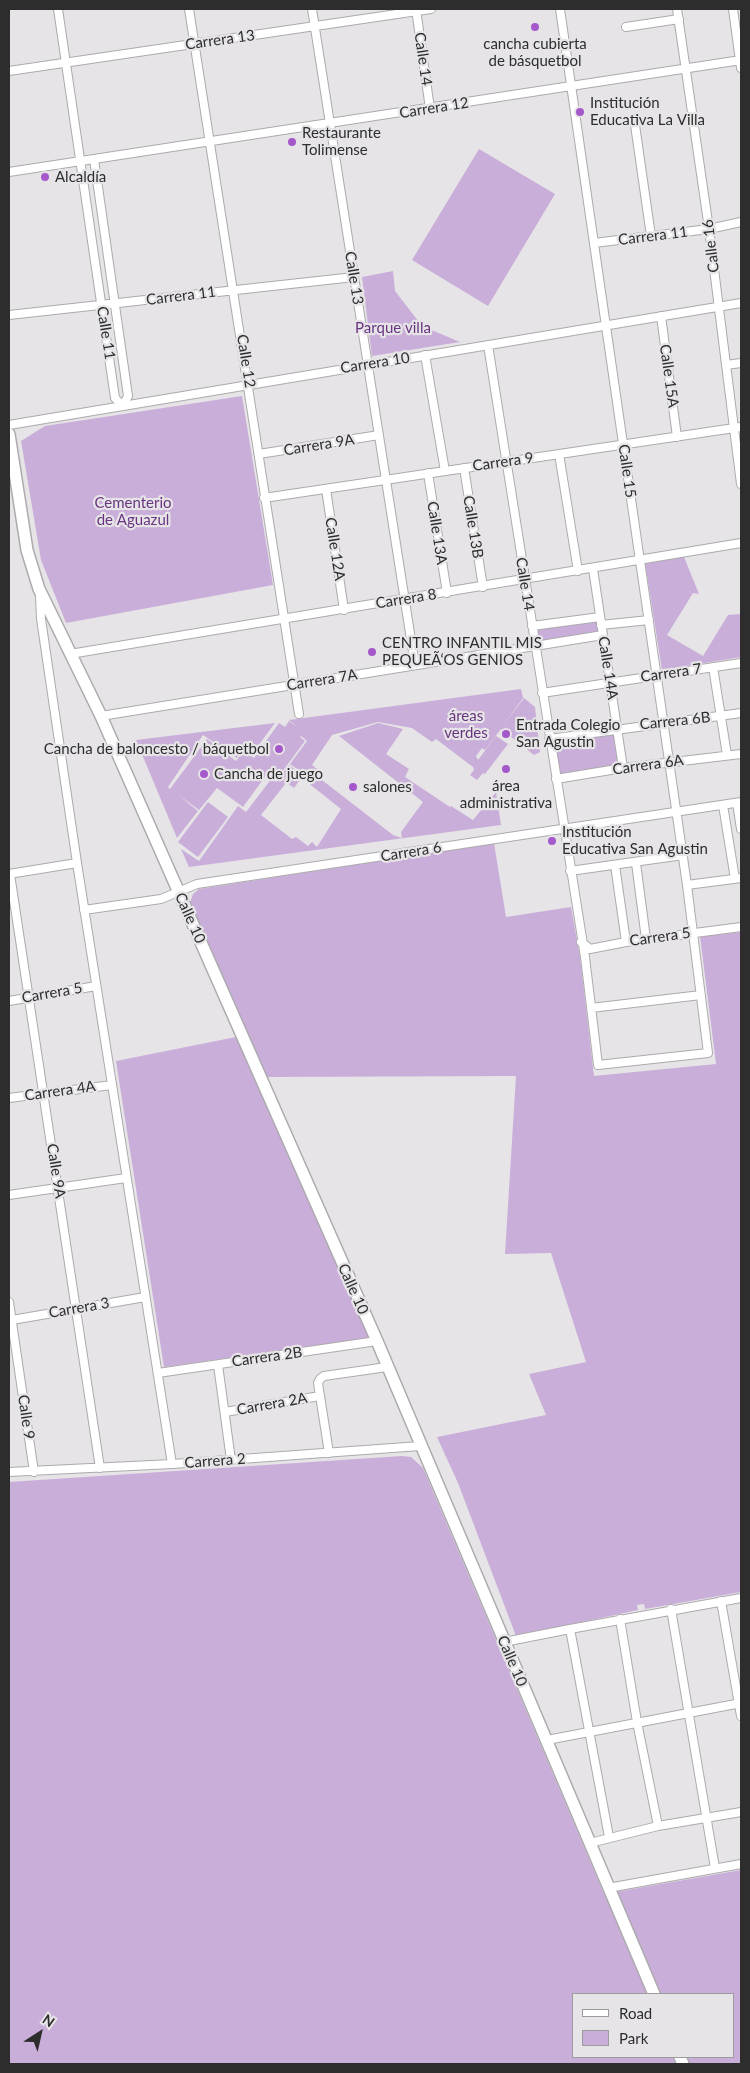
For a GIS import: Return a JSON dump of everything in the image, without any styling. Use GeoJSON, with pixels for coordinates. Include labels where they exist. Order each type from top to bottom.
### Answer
{"type":"FeatureCollection","features":[{"type":"Feature","properties":{"kind":"street","name":"Calle 11"},"geometry":{"type":"LineString","coordinates":[[58,9],[82,161],[115,398],[123,406],[128,396],[94,158]]}},
{"type":"Feature","properties":{"kind":"street","name":"Calle 12"},"geometry":{"type":"LineString","coordinates":[[190,9],[249,384],[264,498],[299,714]]}},
{"type":"Feature","properties":{"kind":"street","name":"Calle 13"},"geometry":{"type":"LineString","coordinates":[[312,9],[415,665]]}},
{"type":"Feature","properties":{"kind":"street","name":"Carrera 13"},"geometry":{"type":"LineString","coordinates":[[9,71],[431,9]]}},
{"type":"Feature","properties":{"kind":"street","name":"Calle 15"},"geometry":{"type":"LineString","coordinates":[[560,9],[683,855],[708,1053],[598,1065],[591,1008]]}},
{"type":"Feature","properties":{"kind":"street","name":"Calle 16"},"geometry":{"type":"LineString","coordinates":[[677,9],[709,229],[726,365],[738,427],[741,484]]}},
{"type":"Feature","properties":{"kind":"street"},"geometry":{"type":"LineString","coordinates":[[733,9],[741,63]]}},
{"type":"Feature","properties":{"kind":"street","name":"Calle 14"},"geometry":{"type":"LineString","coordinates":[[417,10],[430,109]]}},
{"type":"Feature","properties":{"kind":"street"},"geometry":{"type":"LineString","coordinates":[[626,27],[679,19]]}},
{"type":"Feature","properties":{"kind":"street","name":"Carrera 12"},"geometry":{"type":"LineString","coordinates":[[9,172],[430,109],[686,67],[741,63]]}},
{"type":"Feature","properties":{"kind":"street"},"geometry":{"type":"LineString","coordinates":[[634,118],[651,236]]}},
{"type":"Feature","properties":{"kind":"street","name":"Carrera 11"},"geometry":{"type":"LineString","coordinates":[[594,243],[709,229],[741,222]]}},
{"type":"Feature","properties":{"kind":"street","name":"Carrera 11"},"geometry":{"type":"LineString","coordinates":[[9,315],[354,277]]}},
{"type":"Feature","properties":{"kind":"street","name":"Carrera 10"},"geometry":{"type":"LineString","coordinates":[[9,425],[741,303]]}},
{"type":"Feature","properties":{"kind":"street","name":"Calle 15A"},"geometry":{"type":"LineString","coordinates":[[661,316],[677,436]]}},
{"type":"Feature","properties":{"kind":"street","name":"Calle 14"},"geometry":{"type":"LineString","coordinates":[[488,344],[591,1008]]}},
{"type":"Feature","properties":{"kind":"street"},"geometry":{"type":"LineString","coordinates":[[425,355],[445,471]]}},
{"type":"Feature","properties":{"kind":"street"},"geometry":{"type":"LineString","coordinates":[[726,365],[741,363]]}},
{"type":"Feature","properties":{"kind":"street","name":"Carrera 9"},"geometry":{"type":"LineString","coordinates":[[264,498],[738,427]]}},
{"type":"Feature","properties":{"kind":"street","name":"Calle 10"},"geometry":{"type":"LineString","coordinates":[[9,434],[12,479],[27,550],[40,589],[101,716],[377,1341],[654,1993]]}},
{"type":"Feature","properties":{"kind":"street","name":"Carrera 9A"},"geometry":{"type":"LineString","coordinates":[[258,454],[379,436]]}},
{"type":"Feature","properties":{"kind":"street"},"geometry":{"type":"LineString","coordinates":[[559,454],[578,571]]}},
{"type":"Feature","properties":{"kind":"street","name":"Calle 13B"},"geometry":{"type":"LineString","coordinates":[[464,468],[483,587]]}},
{"type":"Feature","properties":{"kind":"street","name":"Calle 13A"},"geometry":{"type":"LineString","coordinates":[[428,474],[446,593]]}},
{"type":"Feature","properties":{"kind":"street","name":"Calle 12A"},"geometry":{"type":"LineString","coordinates":[[326,489],[344,610]]}},
{"type":"Feature","properties":{"kind":"street","name":"Carrera 8"},"geometry":{"type":"LineString","coordinates":[[70,654],[741,543]]}},
{"type":"Feature","properties":{"kind":"street","name":"Calle 14A"},"geometry":{"type":"LineString","coordinates":[[593,569],[623,768]]}},
{"type":"Feature","properties":{"kind":"street","name":"Calle 10"},"geometry":{"type":"LineString","coordinates":[[40,589],[41,619],[84,910],[172,1464]]}},
{"type":"Feature","properties":{"kind":"street"},"geometry":{"type":"LineString","coordinates":[[532,626],[600,616]]}},
{"type":"Feature","properties":{"kind":"street"},"geometry":{"type":"LineString","coordinates":[[601,625],[649,620]]}},
{"type":"Feature","properties":{"kind":"street","name":"Carrera 7A"},"geometry":{"type":"LineString","coordinates":[[101,716],[603,635]]}},
{"type":"Feature","properties":{"kind":"street","name":"Carrera 7"},"geometry":{"type":"LineString","coordinates":[[542,693],[741,663]]}},
{"type":"Feature","properties":{"kind":"street"},"geometry":{"type":"LineString","coordinates":[[713,667],[727,755]]}},
{"type":"Feature","properties":{"kind":"street","name":"Carrera 6B"},"geometry":{"type":"LineString","coordinates":[[549,739],[617,728],[741,714]]}},
{"type":"Feature","properties":{"kind":"street","name":"Carrera 6A"},"geometry":{"type":"LineString","coordinates":[[556,779],[623,768],[741,754]]}},
{"type":"Feature","properties":{"kind":"street"},"geometry":{"type":"LineString","coordinates":[[739,802],[741,829]]}},
{"type":"Feature","properties":{"kind":"street","name":"Carrera 6"},"geometry":{"type":"LineString","coordinates":[[84,910],[161,899],[197,884],[739,802]]}},
{"type":"Feature","properties":{"kind":"street"},"geometry":{"type":"LineString","coordinates":[[687,885],[738,878],[723,805]]}},
{"type":"Feature","properties":{"kind":"street"},"geometry":{"type":"LineString","coordinates":[[570,871],[683,855]]}},
{"type":"Feature","properties":{"kind":"street"},"geometry":{"type":"LineString","coordinates":[[10,874],[77,863]]}},
{"type":"Feature","properties":{"kind":"street"},"geometry":{"type":"LineString","coordinates":[[636,863],[646,939]]}},
{"type":"Feature","properties":{"kind":"street"},"geometry":{"type":"LineString","coordinates":[[615,865],[626,942]]}},
{"type":"Feature","properties":{"kind":"street","name":"Calle 9A"},"geometry":{"type":"LineString","coordinates":[[10,874],[100,1468]]}},
{"type":"Feature","properties":{"kind":"street","name":"Carrera 5"},"geometry":{"type":"LineString","coordinates":[[581,942],[590,949],[693,932],[741,927]]}},
{"type":"Feature","properties":{"kind":"street","name":"Carrera 5"},"geometry":{"type":"LineString","coordinates":[[9,1001],[96,986]]}},
{"type":"Feature","properties":{"kind":"street"},"geometry":{"type":"LineString","coordinates":[[591,1008],[701,995]]}},
{"type":"Feature","properties":{"kind":"street","name":"Carrera 4A"},"geometry":{"type":"LineString","coordinates":[[9,1098],[112,1085]]}},
{"type":"Feature","properties":{"kind":"street"},"geometry":{"type":"LineString","coordinates":[[9,1195],[126,1178]]}},
{"type":"Feature","properties":{"kind":"street","name":"Carrera 3"},"geometry":{"type":"LineString","coordinates":[[12,1320],[145,1297]]}},
{"type":"Feature","properties":{"kind":"street","name":"Calle 9"},"geometry":{"type":"LineString","coordinates":[[9,1302],[34,1472]]}},
{"type":"Feature","properties":{"kind":"street","name":"Carrera 2B"},"geometry":{"type":"LineString","coordinates":[[158,1373],[377,1341]]}},
{"type":"Feature","properties":{"kind":"street"},"geometry":{"type":"LineString","coordinates":[[218,1365],[231,1460]]}},
{"type":"Feature","properties":{"kind":"street"},"geometry":{"type":"LineString","coordinates":[[329,1453],[318,1383],[324,1376],[387,1367]]}},
{"type":"Feature","properties":{"kind":"street","name":"Carrera 2A"},"geometry":{"type":"LineString","coordinates":[[225,1412],[320,1396]]}},
{"type":"Feature","properties":{"kind":"street","name":"Carrera 2"},"geometry":{"type":"LineString","coordinates":[[9,1472],[172,1464],[420,1446]]}},
{"type":"Feature","properties":{"kind":"street"},"geometry":{"type":"LineString","coordinates":[[504,1642],[671,1609],[741,1598]]}},
{"type":"Feature","properties":{"kind":"street"},"geometry":{"type":"LineString","coordinates":[[721,1601],[741,1716]]}},
{"type":"Feature","properties":{"kind":"street"},"geometry":{"type":"LineString","coordinates":[[671,1609],[715,1868]]}},
{"type":"Feature","properties":{"kind":"street"},"geometry":{"type":"LineString","coordinates":[[620,1619],[636,1722],[658,1826]]}},
{"type":"Feature","properties":{"kind":"street"},"geometry":{"type":"LineString","coordinates":[[570,1629],[609,1837]]}},
{"type":"Feature","properties":{"kind":"street"},"geometry":{"type":"LineString","coordinates":[[547,1740],[740,1704]]}},
{"type":"Feature","properties":{"kind":"street"},"geometry":{"type":"LineString","coordinates":[[590,1843],[658,1826],[741,1812]]}},
{"type":"Feature","properties":{"kind":"street"},"geometry":{"type":"LineString","coordinates":[[608,1888],[741,1864]]}},
{"type":"Feature","properties":{"kind":"green space"},"geometry":{"type":"Polygon","coordinates":[[[479,149],[555,194],[488,306],[412,260],[479,149]]]}},
{"type":"Feature","properties":{"kind":"green space","name":"Parque villa"},"geometry":{"type":"Polygon","coordinates":[[[393,271],[395,291],[422,326],[460,342],[372,356],[362,277],[393,271]]]}},
{"type":"Feature","properties":{"kind":"green space","name":"Cementerio de Aguazul"},"geometry":{"type":"Polygon","coordinates":[[[242,396],[273,585],[66,623],[41,560],[21,441],[45,426],[242,396]]]}},
{"type":"Feature","properties":{"kind":"green space"},"geometry":{"type":"Polygon","coordinates":[[[684,557],[699,594],[693,593],[667,635],[703,656],[728,615],[741,614],[741,657],[662,670],[645,562],[684,557]]]}},
{"type":"Feature","properties":{"kind":"green space"},"geometry":{"type":"Polygon","coordinates":[[[599,618],[601,633],[536,642],[534,628],[599,618]]]}},
{"type":"Feature","properties":{"kind":"green space","name":"áreas verdes"},"geometry":{"type":"Polygon","coordinates":[[[521,689],[523,698],[502,727],[524,698],[535,707],[540,752],[534,755],[501,729],[485,750],[482,748],[476,756],[478,760],[496,736],[508,744],[485,774],[483,773],[477,780],[470,775],[474,770],[473,767],[436,739],[432,742],[412,728],[378,722],[332,735],[312,765],[323,774],[320,777],[308,769],[294,788],[287,783],[297,769],[290,764],[307,741],[301,736],[303,733],[300,737],[305,741],[279,776],[270,770],[243,807],[217,788],[199,810],[177,794],[198,811],[177,838],[136,740],[275,723],[252,754],[243,748],[237,758],[203,735],[168,787],[170,789],[207,739],[236,761],[244,751],[254,758],[279,723],[285,727],[289,721],[299,728],[289,720],[521,689]]]}},
{"type":"Feature","properties":{"kind":"green space"},"geometry":{"type":"Polygon","coordinates":[[[378,723],[403,729],[386,754],[409,769],[405,777],[473,820],[496,792],[501,825],[189,867],[181,849],[199,861],[238,806],[246,812],[272,778],[276,782],[289,765],[296,770],[261,815],[292,839],[296,837],[308,846],[312,842],[317,847],[341,809],[302,778],[309,770],[393,835],[402,838],[401,832],[423,802],[339,736],[378,723]]]}},
{"type":"Feature","properties":{"kind":"green space"},"geometry":{"type":"Polygon","coordinates":[[[614,731],[619,766],[558,775],[554,740],[614,731]]]}},
{"type":"Feature","properties":{"kind":"green space"},"geometry":{"type":"Polygon","coordinates":[[[208,802],[228,817],[198,857],[178,842],[208,802]]]}},
{"type":"Feature","properties":{"kind":"green space"},"geometry":{"type":"Polygon","coordinates":[[[494,843],[506,917],[571,907],[580,957],[594,1076],[716,1064],[700,936],[741,932],[741,1592],[645,1609],[644,1604],[637,1605],[638,1610],[516,1636],[458,1483],[437,1437],[546,1415],[529,1374],[586,1362],[551,1253],[505,1254],[516,1076],[267,1077],[190,903],[193,894],[199,889],[494,843]]]}},
{"type":"Feature","properties":{"kind":"green space"},"geometry":{"type":"Polygon","coordinates":[[[236,1037],[369,1338],[164,1367],[116,1061],[236,1037]]]}},
{"type":"Feature","properties":{"kind":"green space"},"geometry":{"type":"Polygon","coordinates":[[[402,1456],[411,1457],[423,1468],[604,1894],[741,1870],[741,2064],[9,2064],[9,1482],[402,1456]]]}},
{"type":"Feature","properties":{"kind":"place","name":"cancha cubierta de básquetbol"},"geometry":{"type":"Point","coordinates":[535,27]}},
{"type":"Feature","properties":{"kind":"place","name":"Institución Educativa La Villa"},"geometry":{"type":"Point","coordinates":[580,112]}},
{"type":"Feature","properties":{"kind":"place","name":"Restaurante Tolimense"},"geometry":{"type":"Point","coordinates":[292,142]}},
{"type":"Feature","properties":{"kind":"place","name":"Alcaldía"},"geometry":{"type":"Point","coordinates":[45,177]}},
{"type":"Feature","properties":{"kind":"place","name":"CENTRO INFANTIL MIS PEQUEÃ‘OS GENIOS"},"geometry":{"type":"Point","coordinates":[372,652]}},
{"type":"Feature","properties":{"kind":"place","name":"Entrada Colegio San Agustin"},"geometry":{"type":"Point","coordinates":[506,734]}},
{"type":"Feature","properties":{"kind":"place","name":"Cancha de baloncesto / báquetbol"},"geometry":{"type":"Point","coordinates":[279,749]}},
{"type":"Feature","properties":{"kind":"place","name":"área administrativa"},"geometry":{"type":"Point","coordinates":[506,769]}},
{"type":"Feature","properties":{"kind":"place","name":"Cancha de juego"},"geometry":{"type":"Point","coordinates":[204,774]}},
{"type":"Feature","properties":{"kind":"place","name":"salones"},"geometry":{"type":"Point","coordinates":[353,787]}},
{"type":"Feature","properties":{"kind":"place","name":"Institución Educativa San Agustin"},"geometry":{"type":"Point","coordinates":[552,841]}}]}
